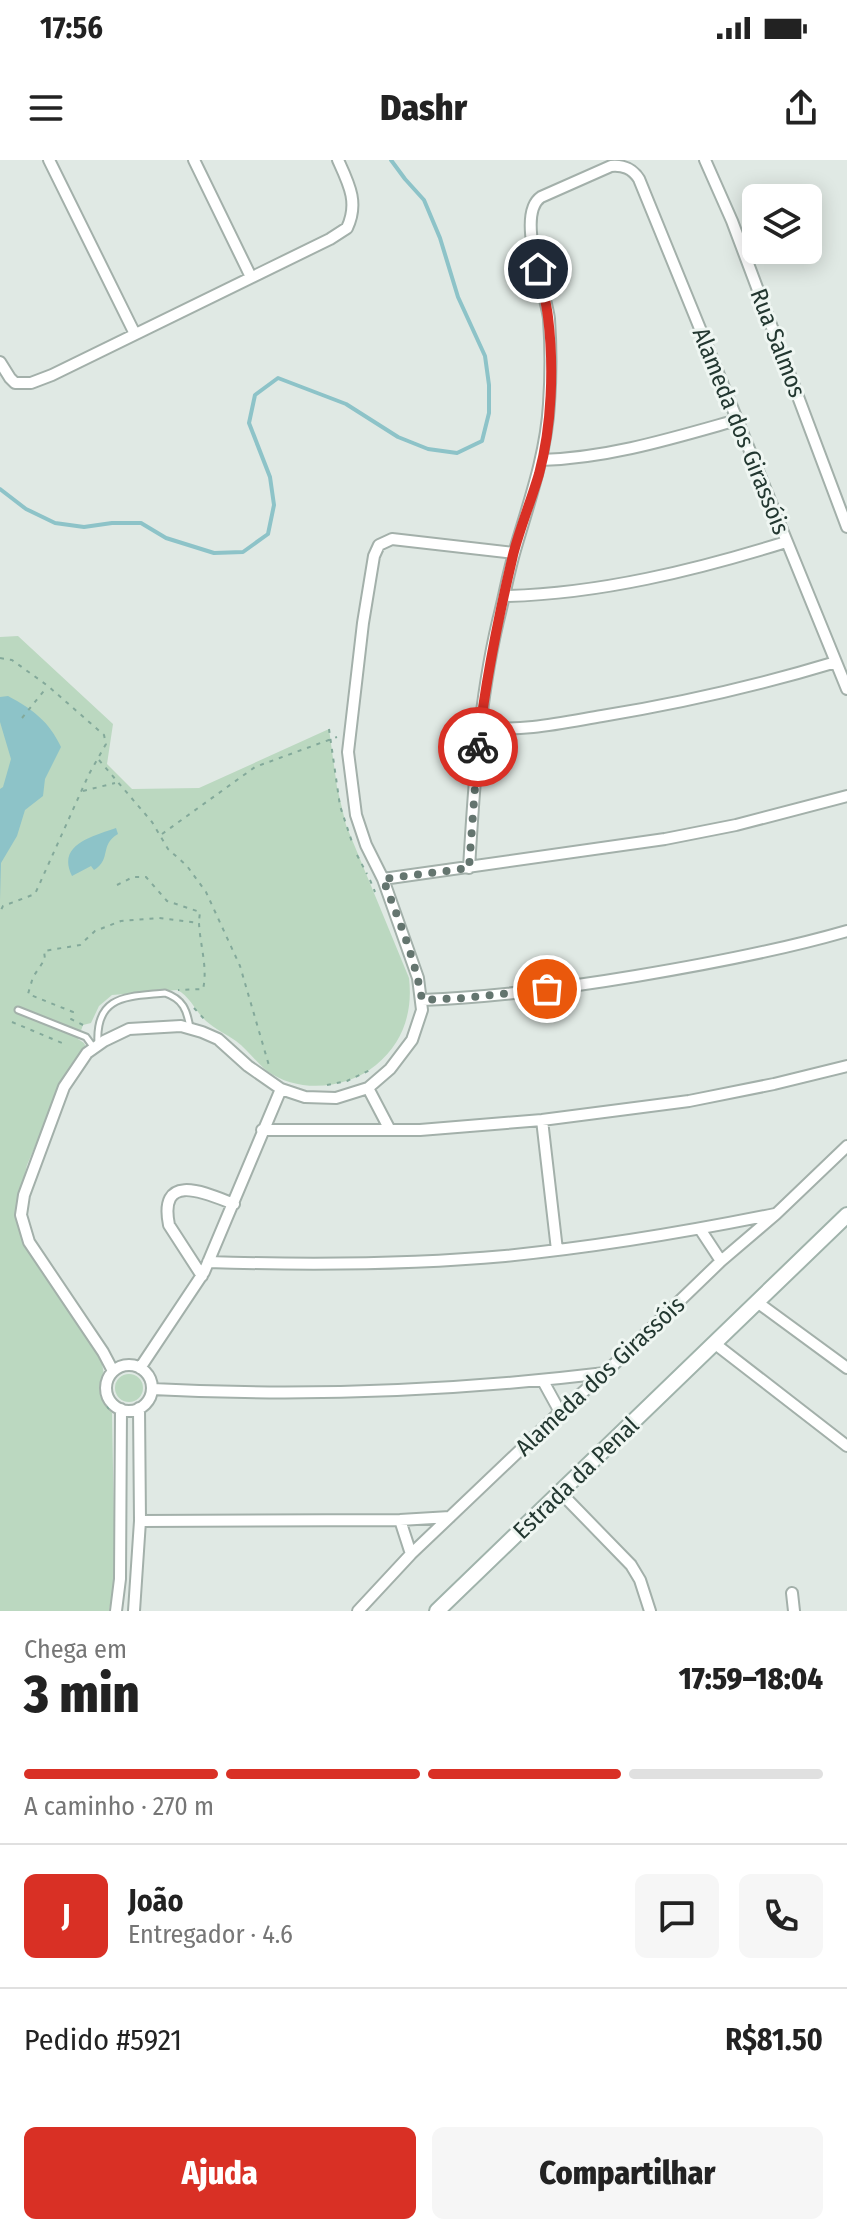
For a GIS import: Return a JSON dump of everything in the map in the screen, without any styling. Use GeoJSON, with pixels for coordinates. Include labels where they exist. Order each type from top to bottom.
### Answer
{"type":"FeatureCollection","features":[{"type":"Feature","properties":{"kind":"street"},"geometry":{"type":"LineString","coordinates":[[49,160],[135,334]]}},
{"type":"Feature","properties":{"kind":"street"},"geometry":{"type":"LineString","coordinates":[[194,160],[251,277]]}},
{"type":"Feature","properties":{"kind":"street"},"geometry":{"type":"LineString","coordinates":[[0,362],[15,383],[31,383],[347,228],[353,196],[338,160]]}},
{"type":"Feature","properties":{"kind":"street","name":"Rua Salmos"},"geometry":{"type":"LineString","coordinates":[[705,160],[732,221],[847,527]]}},
{"type":"Feature","properties":{"kind":"street","name":"Alameda dos Girassóis"},"geometry":{"type":"LineString","coordinates":[[541,460],[549,407],[551,358],[548,314],[533,246],[533,207],[541,197],[611,166],[623,166],[636,173],[847,689]]}},
{"type":"Feature","properties":{"kind":"street"},"geometry":{"type":"LineString","coordinates":[[469,868],[484,691],[514,553],[541,460],[576,459],[611,453],[655,444],[737,420]]}},
{"type":"Feature","properties":{"kind":"street"},"geometry":{"type":"LineString","coordinates":[[116,1611],[120,1579],[116,1411],[106,1392],[109,1371],[103,1352],[29,1242],[21,1215],[24,1195],[64,1087],[87,1053],[129,1029],[181,1026],[218,1039],[281,1089],[305,1097],[336,1098],[368,1088],[390,1069],[412,1040],[422,1010],[422,1000],[415,966],[356,815],[350,776],[349,733],[374,556],[379,545],[386,540],[403,539],[514,553]]}},
{"type":"Feature","properties":{"kind":"street"},"geometry":{"type":"LineString","coordinates":[[505,596],[563,593],[625,584],[786,542]]}},
{"type":"Feature","properties":{"kind":"street"},"geometry":{"type":"LineString","coordinates":[[480,727],[504,730],[537,727],[650,708],[836,662]]}},
{"type":"Feature","properties":{"kind":"street"},"geometry":{"type":"LineString","coordinates":[[383,879],[679,836],[736,825],[847,796]]}},
{"type":"Feature","properties":{"kind":"street"},"geometry":{"type":"LineString","coordinates":[[422,1000],[525,993],[671,970],[790,948],[847,931]]}},
{"type":"Feature","properties":{"kind":"street"},"geometry":{"type":"LineString","coordinates":[[262,1130],[420,1130],[542,1120],[689,1101],[847,1066]]}},
{"type":"Feature","properties":{"kind":"street"},"geometry":{"type":"LineString","coordinates":[[368,1088],[390,1130]]}},
{"type":"Feature","properties":{"kind":"street"},"geometry":{"type":"LineString","coordinates":[[140,1368],[202,1276],[281,1089]]}},
{"type":"Feature","properties":{"kind":"street"},"geometry":{"type":"LineString","coordinates":[[542,1120],[557,1250]]}},
{"type":"Feature","properties":{"kind":"street","name":"Alameda dos Girassóis"},"geometry":{"type":"LineString","coordinates":[[358,1611],[411,1554],[560,1412],[847,1146]]}},
{"type":"Feature","properties":{"kind":"street"},"geometry":{"type":"LineString","coordinates":[[202,1276],[169,1225],[167,1215],[170,1201],[176,1193],[191,1189],[234,1204]]}},
{"type":"Feature","properties":{"kind":"street"},"geometry":{"type":"LineString","coordinates":[[208,1262],[288,1265],[501,1256],[700,1229],[776,1214]]}},
{"type":"Feature","properties":{"kind":"street","name":"Estrada da Penal"},"geometry":{"type":"LineString","coordinates":[[437,1611],[847,1215]]}},
{"type":"Feature","properties":{"kind":"street"},"geometry":{"type":"LineString","coordinates":[[700,1229],[721,1261]]}},
{"type":"Feature","properties":{"kind":"street"},"geometry":{"type":"LineString","coordinates":[[757,1302],[847,1368]]}},
{"type":"Feature","properties":{"kind":"street"},"geometry":{"type":"LineString","coordinates":[[714,1343],[847,1446]]}},
{"type":"Feature","properties":{"kind":"street"},"geometry":{"type":"LineString","coordinates":[[109,1371],[126,1365],[140,1368],[150,1378],[152,1389],[149,1400],[139,1408],[116,1411]]}},
{"type":"Feature","properties":{"kind":"street"},"geometry":{"type":"LineString","coordinates":[[152,1389],[341,1392],[501,1385],[605,1373]]}},
{"type":"Feature","properties":{"kind":"street"},"geometry":{"type":"LineString","coordinates":[[543,1381],[560,1412]]}},
{"type":"Feature","properties":{"kind":"street"},"geometry":{"type":"LineString","coordinates":[[134,1611],[140,1521],[139,1408]]}},
{"type":"Feature","properties":{"kind":"street"},"geometry":{"type":"LineString","coordinates":[[560,1492],[631,1565],[640,1580],[650,1611]]}},
{"type":"Feature","properties":{"kind":"street"},"geometry":{"type":"LineString","coordinates":[[140,1521],[450,1517]]}},
{"type":"Feature","properties":{"kind":"street"},"geometry":{"type":"LineString","coordinates":[[400,1520],[411,1554]]}},
{"type":"Feature","properties":{"kind":"street"},"geometry":{"type":"LineString","coordinates":[[792,1593],[794,1611]]}},
{"type":"Feature","properties":{"kind":"lane"},"geometry":{"type":"LineString","coordinates":[[96,1047],[97,1032],[104,1013],[109,1005],[120,998],[171,995],[184,1005],[191,1029]]}},
{"type":"Feature","properties":{"kind":"lane"},"geometry":{"type":"LineString","coordinates":[[18,1010],[86,1037],[96,1047]]}},
{"type":"Feature","properties":{"kind":"path"},"geometry":{"type":"LineString","coordinates":[[0,658],[12,660],[48,686],[104,735],[106,744],[89,774],[35,894],[3,906],[0,912]]}},
{"type":"Feature","properties":{"kind":"path"},"geometry":{"type":"LineString","coordinates":[[22,718],[48,686]]}},
{"type":"Feature","properties":{"kind":"path"},"geometry":{"type":"LineString","coordinates":[[329,729],[340,806],[352,843],[375,892]]}},
{"type":"Feature","properties":{"kind":"path"},"geometry":{"type":"LineString","coordinates":[[160,835],[255,767],[349,733]]}},
{"type":"Feature","properties":{"kind":"path"},"geometry":{"type":"LineString","coordinates":[[99,760],[142,810],[168,849],[198,879],[233,947],[271,1071]]}},
{"type":"Feature","properties":{"kind":"path"},"geometry":{"type":"LineString","coordinates":[[81,791],[117,783]]}},
{"type":"Feature","properties":{"kind":"path"},"geometry":{"type":"LineString","coordinates":[[117,885],[133,877],[146,877],[167,901],[200,912],[200,946],[206,976],[203,989],[173,989],[185,994]]}},
{"type":"Feature","properties":{"kind":"path"},"geometry":{"type":"LineString","coordinates":[[89,1024],[83,1025],[71,1019],[73,1012],[28,994],[33,977],[45,959],[44,951],[80,945],[95,931],[121,921],[159,918],[199,923]]}},
{"type":"Feature","properties":{"kind":"path"},"geometry":{"type":"LineString","coordinates":[[190,1003],[212,1026]]}},
{"type":"Feature","properties":{"kind":"path"},"geometry":{"type":"LineString","coordinates":[[12,1022],[62,1043],[65,1034],[78,1039],[83,1025]]}},
{"type":"Feature","properties":{"kind":"path"},"geometry":{"type":"LineString","coordinates":[[323,1086],[359,1077],[379,1063]]}},
{"type":"Feature","properties":{"kind":"path"},"geometry":{"type":"LineString","coordinates":[[265,1069],[276,1076]]}},
{"type":"Feature","properties":{"kind":"path"},"geometry":{"type":"LineString","coordinates":[[109,1371],[103,1386],[104,1401],[116,1411]]}},
{"type":"Feature","properties":{"kind":"green space"},"geometry":{"type":"Polygon","coordinates":[[[18,636],[113,724],[107,764],[132,789],[199,788],[329,729],[346,825],[409,978],[407,1015],[393,1047],[364,1073],[337,1084],[308,1086],[267,1071],[240,1045],[206,1021],[177,990],[112,995],[99,1006],[91,1023],[83,1025],[78,1039],[86,1047],[47,1118],[27,1165],[15,1215],[44,1273],[100,1358],[102,1366],[105,1398],[112,1413],[115,1578],[109,1611],[0,1611],[0,637],[18,636]]]}},
{"type":"Feature","properties":{"kind":"green space"},"geometry":{"type":"Polygon","coordinates":[[[129,1374],[139,1378],[143,1388],[139,1398],[129,1402],[119,1398],[115,1388],[119,1378],[129,1374]]]}},
{"type":"Feature","properties":{"kind":"water"},"geometry":{"type":"Polygon","coordinates":[[[8,696],[39,717],[61,747],[45,779],[43,796],[25,810],[17,836],[1,863],[0,900],[0,789],[11,759],[0,722],[0,697],[8,696]]]}},
{"type":"Feature","properties":{"kind":"water"},"geometry":{"type":"Polygon","coordinates":[[[116,828],[118,834],[109,843],[99,866],[94,870],[91,866],[72,876],[68,865],[73,849],[88,838],[116,828]]]}},
{"type":"Feature","properties":{"kind":"waterway"},"geometry":{"type":"LineString","coordinates":[[0,489],[26,509],[55,523],[84,527],[141,523],[166,538],[214,553],[243,552],[268,534],[274,505],[270,477],[249,423],[255,395],[278,378],[346,404],[398,437],[428,449],[457,453],[482,441],[489,413],[485,356],[458,297],[440,238],[424,200],[391,160]]}},
{"type":"Feature","properties":{"kind":"way so far"},"geometry":{"type":"LineString","coordinates":[[478,747],[469,868],[383,879],[411,954],[422,1000],[547,989]]}},
{"type":"Feature","properties":{"kind":"route"},"geometry":{"type":"LineString","coordinates":[[478,747],[484,691],[497,624],[514,553],[539,471],[549,407],[551,358],[548,314],[538,269]]}}]}
